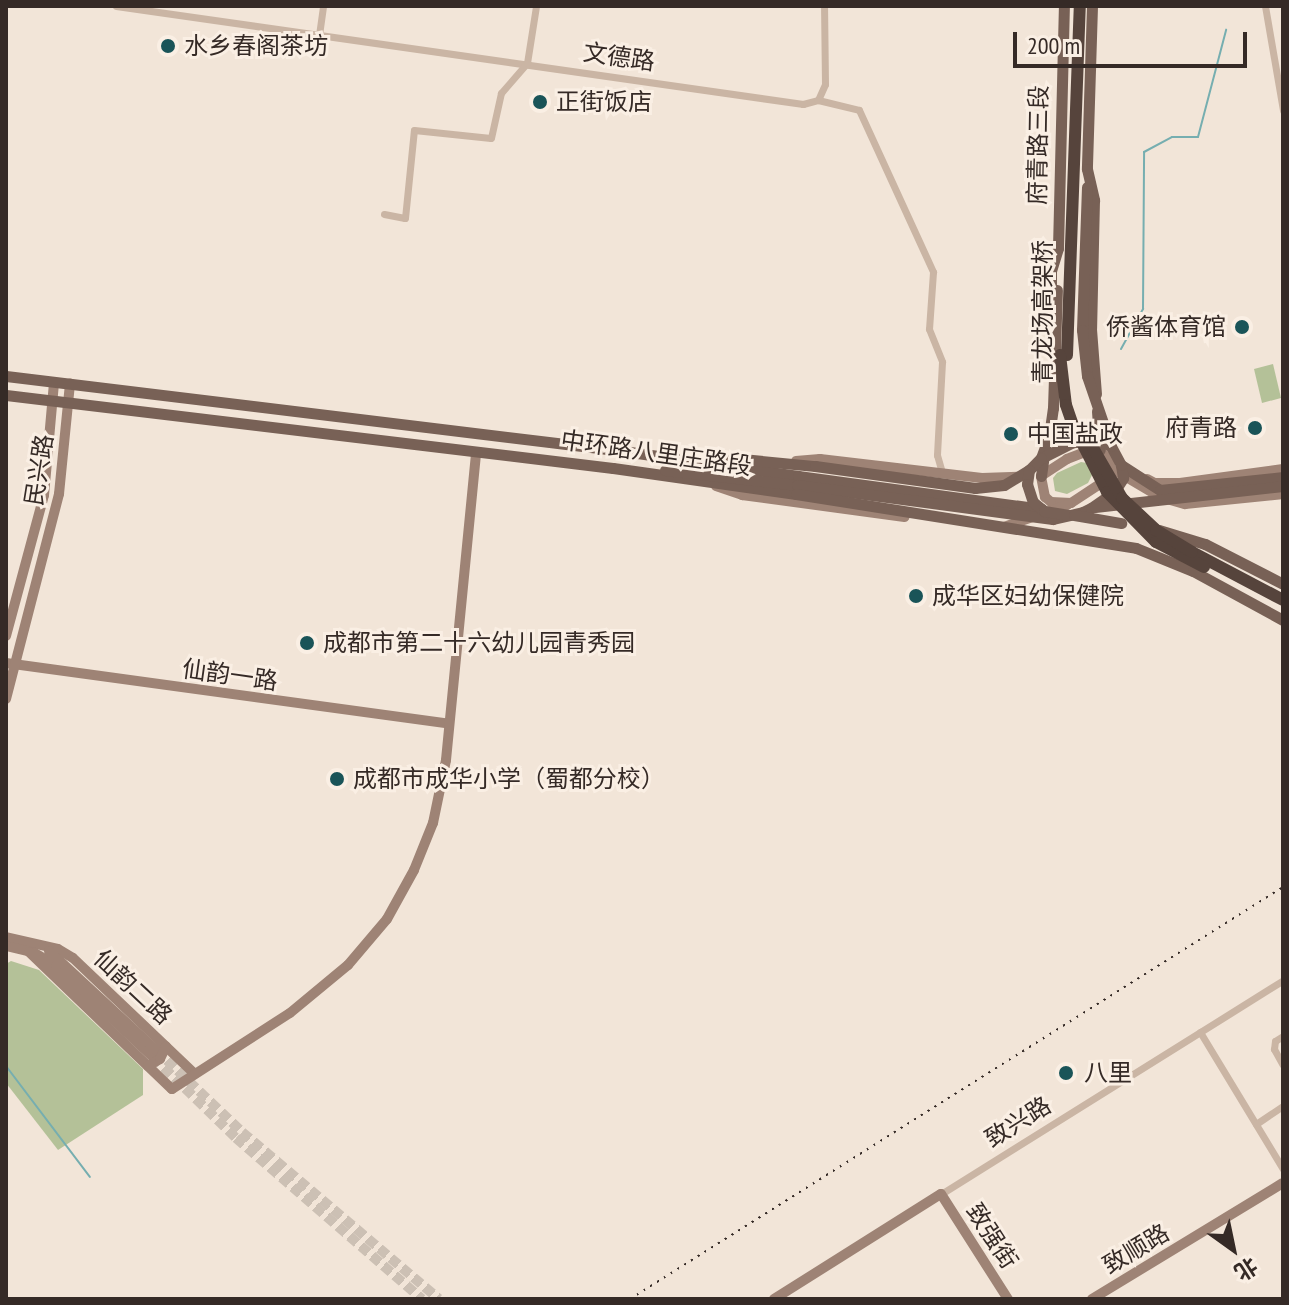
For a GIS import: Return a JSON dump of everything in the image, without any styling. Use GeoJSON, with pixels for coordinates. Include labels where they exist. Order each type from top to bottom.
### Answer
{"type":"FeatureCollection","features":[{"type":"Feature","properties":{"kind":"highway","name":"青龙场高架桥"},"geometry":{"type":"LineString","coordinates":[[1072,6],[1060,355],[1066,405],[1073,425],[1107,492],[1139,527],[1178,554],[1283,608]]}},
{"type":"Feature","properties":{"kind":"highway","name":"青龙场高架桥"},"geometry":{"type":"LineString","coordinates":[[1080,6],[1067,355],[1072,394],[1083,431],[1122,498],[1156,530],[1208,562],[1283,600]]}},
{"type":"Feature","properties":{"kind":"main road","name":"府青路三段"},"geometry":{"type":"LineString","coordinates":[[1041,476],[1052,374],[1051,271],[1058,248],[1064,6]]}},
{"type":"Feature","properties":{"kind":"main road","name":"府青路三段"},"geometry":{"type":"LineString","coordinates":[[1092,6],[1087,169],[1094,200],[1091,329],[1110,457]]}},
{"type":"Feature","properties":{"kind":"main road"},"geometry":{"type":"LineString","coordinates":[[1087,169],[1082,330],[1087,376],[1110,457],[1160,490],[1283,477]]}},
{"type":"Feature","properties":{"kind":"main road"},"geometry":{"type":"LineString","coordinates":[[1041,458],[1051,425],[1058,248]]}},
{"type":"Feature","properties":{"kind":"main road","name":"中环路八里庄路段"},"geometry":{"type":"LineString","coordinates":[[6,376],[623,451],[1136,548],[1193,571],[1283,620]]}},
{"type":"Feature","properties":{"kind":"main road","name":"中环路八里庄路段"},"geometry":{"type":"LineString","coordinates":[[6,395],[613,468],[714,485],[797,485],[1002,502],[1171,533],[1225,553],[1283,584]]}},
{"type":"Feature","properties":{"kind":"main road"},"geometry":{"type":"LineString","coordinates":[[623,451],[778,462],[975,488],[1004,485],[1029,470],[1041,458],[1073,442],[1098,440],[1123,478],[1114,492],[1091,508]]}},
{"type":"Feature","properties":{"kind":"main road"},"geometry":{"type":"LineString","coordinates":[[613,468],[650,468],[1048,518],[1068,510]]}},
{"type":"Feature","properties":{"kind":"main road"},"geometry":{"type":"LineString","coordinates":[[1029,470],[1027,484],[1033,502],[1044,511],[1283,486]]}},
{"type":"Feature","properties":{"kind":"street","name":"文德路"},"geometry":{"type":"LineString","coordinates":[[116,6],[803,104],[818,100],[859,110],[933,272],[929,329],[942,362],[937,455],[942,473]]}},
{"type":"Feature","properties":{"kind":"street"},"geometry":{"type":"LineString","coordinates":[[319,35],[323,6]]}},
{"type":"Feature","properties":{"kind":"street"},"geometry":{"type":"LineString","coordinates":[[384,214],[405,218],[414,130],[491,138],[501,93],[527,63],[536,6]]}},
{"type":"Feature","properties":{"kind":"street"},"geometry":{"type":"LineString","coordinates":[[818,100],[825,84],[824,6]]}},
{"type":"Feature","properties":{"kind":"street"},"geometry":{"type":"LineString","coordinates":[[1265,6],[1283,110]]}},
{"type":"Feature","properties":{"kind":"street","name":"民兴路"},"geometry":{"type":"LineString","coordinates":[[6,636],[44,495],[54,382]]}},
{"type":"Feature","properties":{"kind":"street","name":"民兴路"},"geometry":{"type":"LineString","coordinates":[[6,699],[10,664],[59,494],[70,384]]}},
{"type":"Feature","properties":{"kind":"street"},"geometry":{"type":"LineString","coordinates":[[195,1074],[290,1013],[348,965],[387,919],[414,870],[433,823],[449,724],[476,452]]}},
{"type":"Feature","properties":{"kind":"street"},"geometry":{"type":"LineString","coordinates":[[778,462],[820,459],[982,478],[1041,476],[1080,453],[1110,457],[1155,483],[1283,469]]}},
{"type":"Feature","properties":{"kind":"street"},"geometry":{"type":"LineString","coordinates":[[1110,457],[1160,497],[1185,504],[1283,494]]}},
{"type":"Feature","properties":{"kind":"street"},"geometry":{"type":"LineString","coordinates":[[714,485],[742,495],[998,529],[1068,510],[1101,486],[1110,457]]}},
{"type":"Feature","properties":{"kind":"street"},"geometry":{"type":"LineString","coordinates":[[1041,476],[1045,497],[1068,510]]}},
{"type":"Feature","properties":{"kind":"street","name":"仙韵一路"},"geometry":{"type":"LineString","coordinates":[[10,664],[449,724]]}},
{"type":"Feature","properties":{"kind":"street","name":"仙韵二路"},"geometry":{"type":"LineString","coordinates":[[6,937],[32,948],[73,958],[156,1054],[172,1089],[195,1074],[156,1054],[32,948],[6,946]]}},
{"type":"Feature","properties":{"kind":"street","name":"致兴路"},"geometry":{"type":"LineString","coordinates":[[774,1299],[1283,980]]}},
{"type":"Feature","properties":{"kind":"street"},"geometry":{"type":"LineString","coordinates":[[1200,1032],[1283,1169]]}},
{"type":"Feature","properties":{"kind":"street"},"geometry":{"type":"LineString","coordinates":[[1283,1036],[1275,1041],[1274,1049],[1283,1065]]}},
{"type":"Feature","properties":{"kind":"street"},"geometry":{"type":"LineString","coordinates":[[1256,1124],[1283,1106]]}},
{"type":"Feature","properties":{"kind":"street","name":"致顺路"},"geometry":{"type":"LineString","coordinates":[[1092,1299],[1283,1183]]}},
{"type":"Feature","properties":{"kind":"street","name":"致强街"},"geometry":{"type":"LineString","coordinates":[[941,1194],[1008,1299]]}},
{"type":"Feature","properties":{"kind":"green space"},"geometry":{"type":"Polygon","coordinates":[[[1273,364],[1281,398],[1262,403],[1254,369],[1273,364]]]}},
{"type":"Feature","properties":{"kind":"green space"},"geometry":{"type":"Polygon","coordinates":[[[1081,462],[1087,463],[1093,473],[1088,483],[1067,494],[1055,491],[1053,478],[1057,473],[1081,462]]]}},
{"type":"Feature","properties":{"kind":"green space"},"geometry":{"type":"Polygon","coordinates":[[[11,961],[39,970],[143,1069],[143,1095],[58,1150],[6,1083],[6,964],[11,961]]]}},
{"type":"Feature","properties":{"kind":"waterway"},"geometry":{"type":"LineString","coordinates":[[1121,349],[1143,309],[1144,152],[1172,137],[1198,137],[1226,30]]}},
{"type":"Feature","properties":{"kind":"waterway"},"geometry":{"type":"LineString","coordinates":[[6,1066],[90,1177]]}},
{"type":"Feature","properties":{"kind":"tunnel"},"geometry":{"type":"LineString","coordinates":[[156,1050],[242,1132],[439,1299]]}},
{"type":"Feature","properties":{"kind":"tunnel"},"geometry":{"type":"LineString","coordinates":[[153,1057],[236,1138],[422,1299]]}},
{"type":"Feature","properties":{"kind":"railway"},"geometry":{"type":"LineString","coordinates":[[630,1299],[1283,887]]}},
{"type":"Feature","properties":{"kind":"place","name":"水乡春阁茶坊"},"geometry":{"type":"Point","coordinates":[168,46]}},
{"type":"Feature","properties":{"kind":"place","name":"正街饭店"},"geometry":{"type":"Point","coordinates":[540,102]}},
{"type":"Feature","properties":{"kind":"place","name":"侨酱体育馆"},"geometry":{"type":"Point","coordinates":[1242,327]}},
{"type":"Feature","properties":{"kind":"place","name":"府青路"},"geometry":{"type":"Point","coordinates":[1255,428]}},
{"type":"Feature","properties":{"kind":"place","name":"中国盐政"},"geometry":{"type":"Point","coordinates":[1011,434]}},
{"type":"Feature","properties":{"kind":"place","name":"成华区妇幼保健院"},"geometry":{"type":"Point","coordinates":[916,596]}},
{"type":"Feature","properties":{"kind":"place","name":"成都市第二十六幼儿园青秀园"},"geometry":{"type":"Point","coordinates":[307,643]}},
{"type":"Feature","properties":{"kind":"place","name":"成都市成华小学（蜀都分校）"},"geometry":{"type":"Point","coordinates":[337,779]}},
{"type":"Feature","properties":{"kind":"place","name":"八里"},"geometry":{"type":"Point","coordinates":[1066,1073]}}]}
